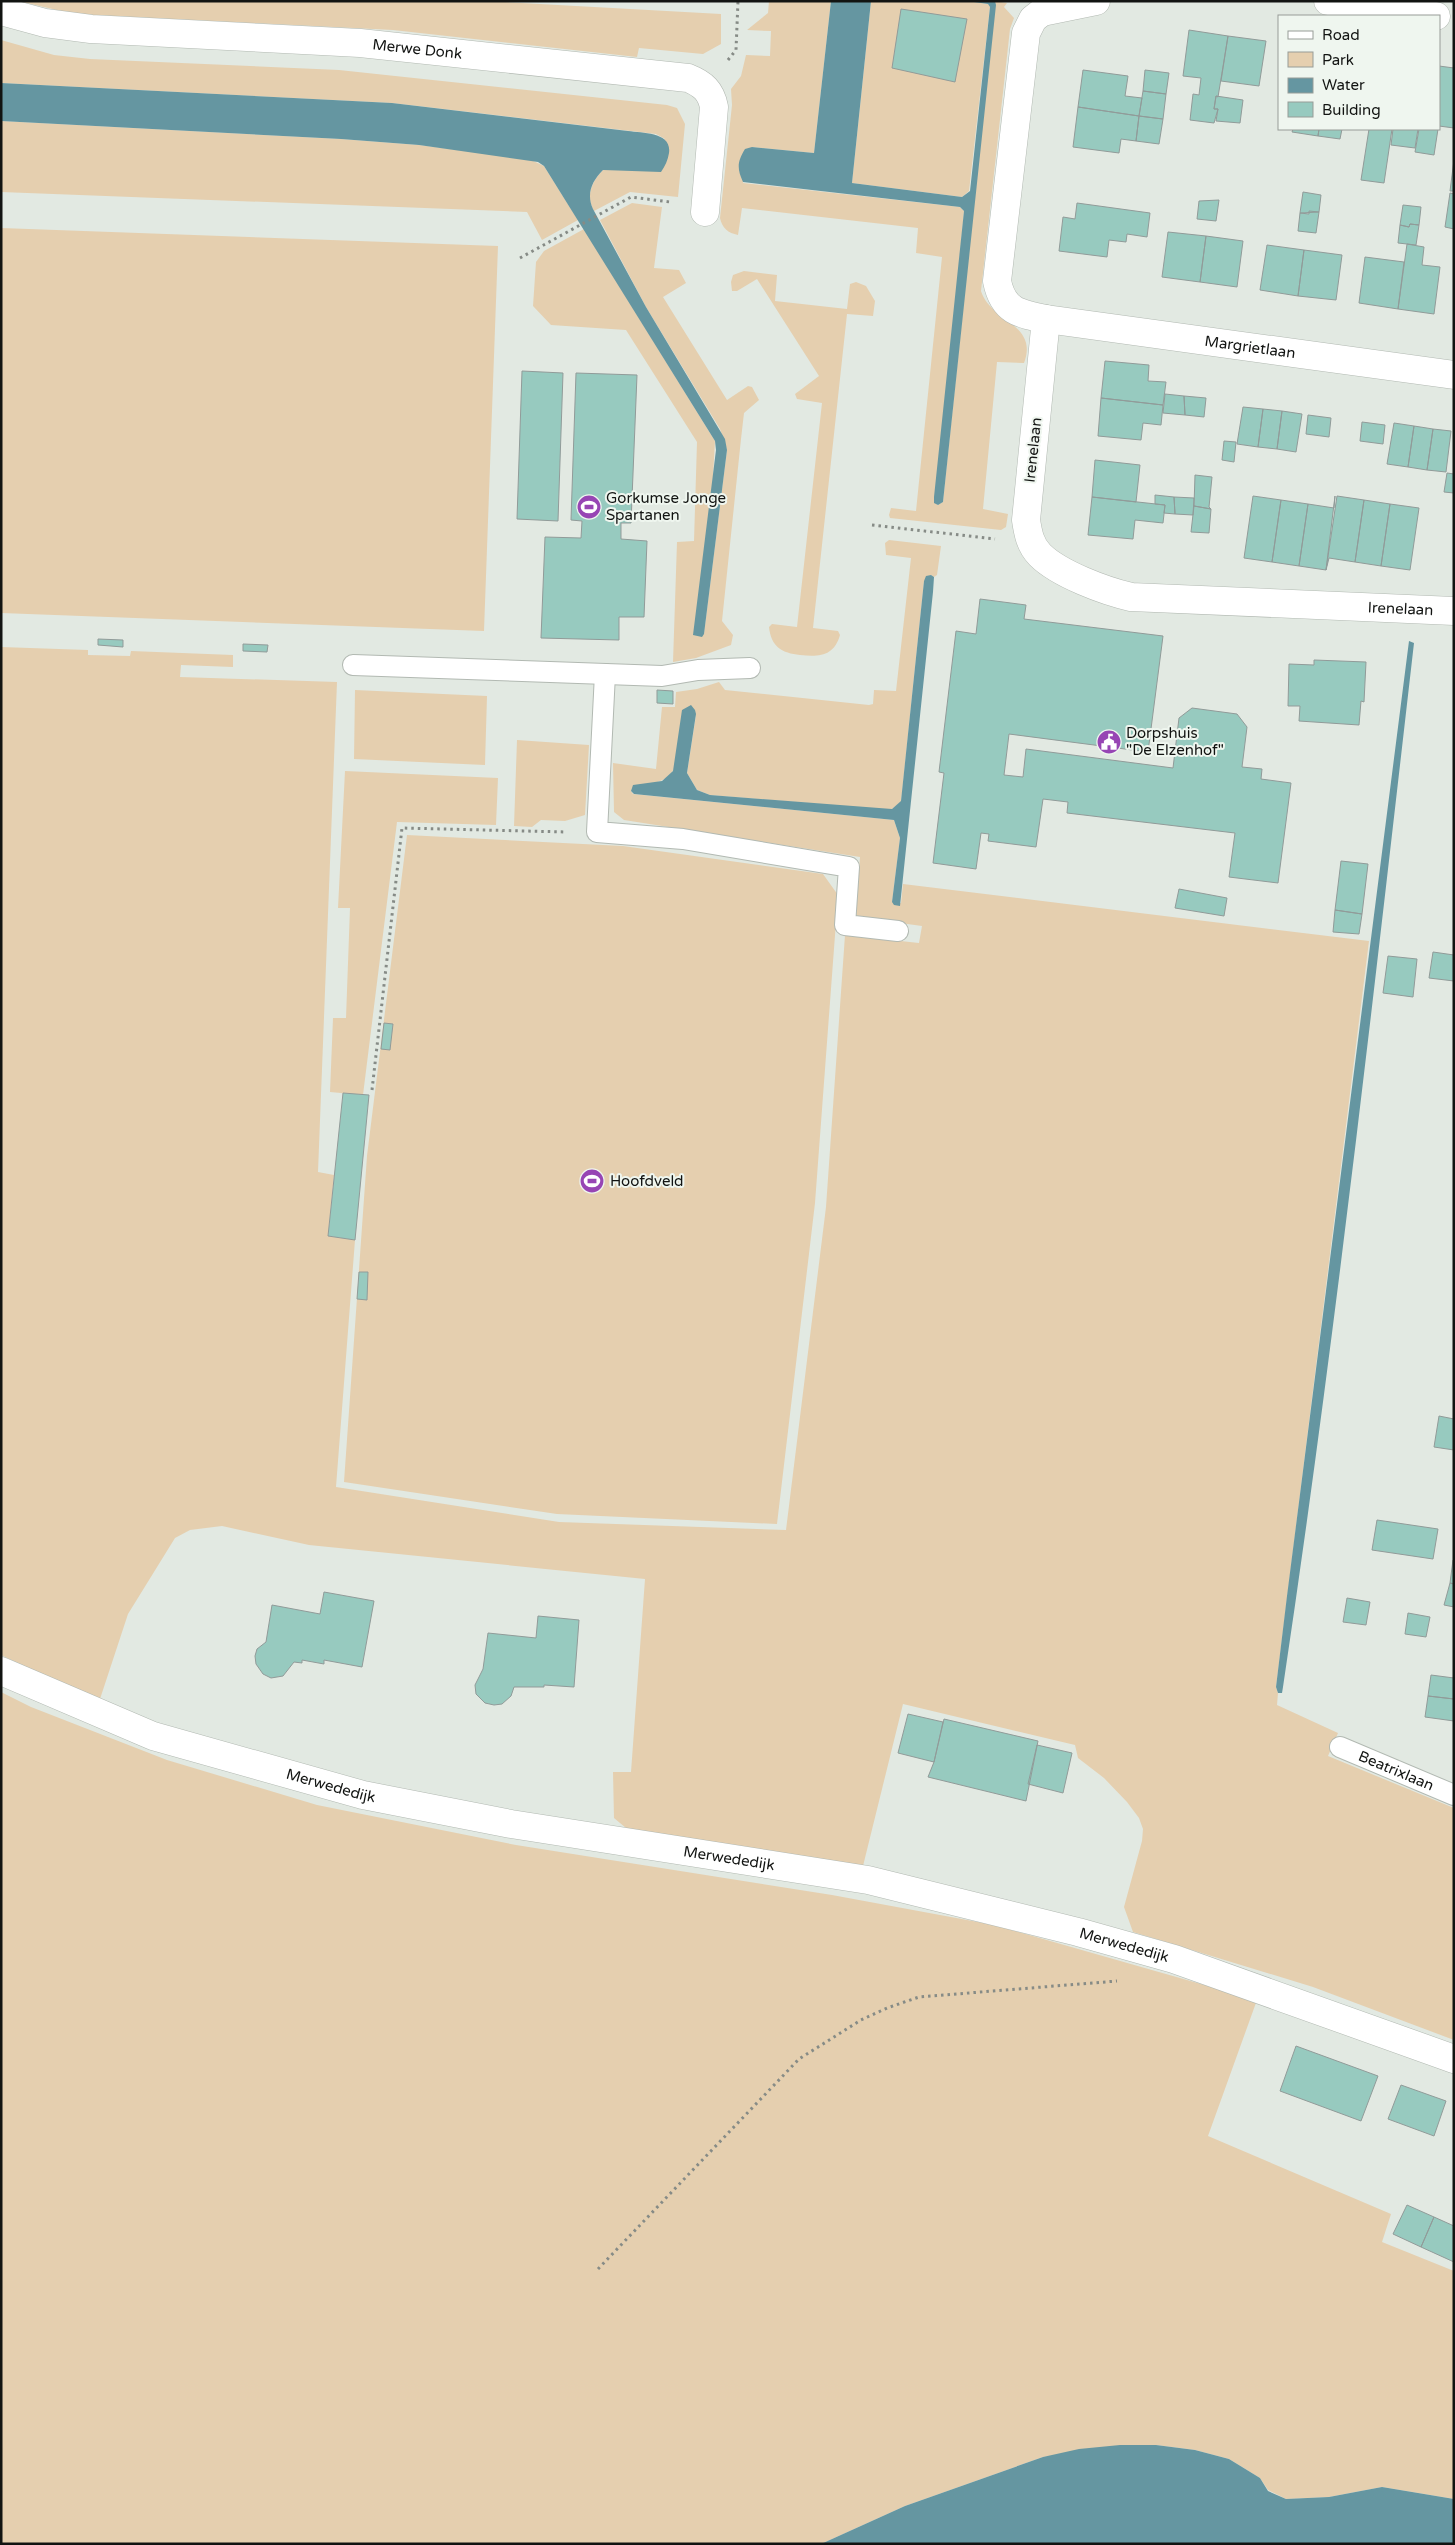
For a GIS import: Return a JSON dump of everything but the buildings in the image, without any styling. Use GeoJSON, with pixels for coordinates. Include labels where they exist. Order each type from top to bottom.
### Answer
{"type":"FeatureCollection","features":[{"type":"Feature","properties":{"kind":"street"},"geometry":{"type":"LineString","coordinates":[[1046,319],[1020,315],[1012,310],[999,293],[996,281],[1026,33],[1032,19],[1042,12],[1096,1]]}},
{"type":"Feature","properties":{"kind":"street"},"geometry":{"type":"LineString","coordinates":[[1328,1],[1430,15]]}},
{"type":"Feature","properties":{"kind":"street","name":"Merwe Donk"},"geometry":{"type":"LineString","coordinates":[[1,11],[45,23],[91,29],[360,43],[688,78],[708,90]]}},
{"type":"Feature","properties":{"kind":"street"},"geometry":{"type":"LineString","coordinates":[[1440,17],[1454,19]]}},
{"type":"Feature","properties":{"kind":"street"},"geometry":{"type":"LineString","coordinates":[[704,212],[714,107],[708,90]]}},
{"type":"Feature","properties":{"kind":"street","name":"Margrietlaan"},"geometry":{"type":"LineString","coordinates":[[1046,319],[1454,375]]}},
{"type":"Feature","properties":{"kind":"street","name":"Irenelaan"},"geometry":{"type":"LineString","coordinates":[[1046,319],[1026,520],[1032,544],[1049,563],[1094,586],[1131,597],[1454,611]]}},
{"type":"Feature","properties":{"kind":"street","name":"Merwededijk"},"geometry":{"type":"LineString","coordinates":[[1,1671],[153,1736],[363,1795],[512,1824],[868,1880],[1078,1932],[1174,1959],[1454,2059]]}},
{"type":"Feature","properties":{"kind":"lane"},"geometry":{"type":"LineString","coordinates":[[353,665],[662,676],[698,670],[750,668]]}},
{"type":"Feature","properties":{"kind":"lane"},"geometry":{"type":"LineString","coordinates":[[605,674],[597,832],[684,839],[850,867],[845,925],[898,931]]}},
{"type":"Feature","properties":{"kind":"lane","name":"Beatrixlaan"},"geometry":{"type":"LineString","coordinates":[[1340,1747],[1454,1795]]}},
{"type":"Feature","properties":{"kind":"path"},"geometry":{"type":"LineString","coordinates":[[708,90],[736,50],[738,1]]}},
{"type":"Feature","properties":{"kind":"path"},"geometry":{"type":"LineString","coordinates":[[520,258],[631,197],[674,202]]}},
{"type":"Feature","properties":{"kind":"path"},"geometry":{"type":"LineString","coordinates":[[872,525],[1032,544]]}},
{"type":"Feature","properties":{"kind":"path"},"geometry":{"type":"LineString","coordinates":[[372,1090],[402,828],[507,832],[597,832]]}},
{"type":"Feature","properties":{"kind":"path"},"geometry":{"type":"LineString","coordinates":[[598,2269],[799,2059],[861,2020],[887,2008],[919,1998],[957,1993],[1095,1984],[1122,1980]]}},
{"type":"Feature","properties":{"kind":"green space"},"geometry":{"type":"Polygon","coordinates":[[[18,1],[487,1],[721,14],[721,44],[703,54],[639,48],[637,57],[393,30],[74,14],[18,1]]]}},
{"type":"Feature","properties":{"kind":"green space"},"geometry":{"type":"Polygon","coordinates":[[[769,1],[831,1],[814,153],[752,147],[743,183],[960,207],[964,211],[937,505],[943,502],[995,1],[1007,3],[1004,7],[1014,18],[1010,29],[981,291],[986,301],[1019,331],[1025,340],[1027,350],[1024,363],[997,362],[983,509],[1008,514],[1006,527],[1001,530],[890,518],[889,515],[891,508],[916,511],[942,257],[916,253],[918,228],[742,208],[738,235],[731,233],[722,225],[720,218],[732,105],[731,89],[741,76],[746,55],[770,56],[771,31],[747,30],[768,13],[769,1]]]}},
{"type":"Feature","properties":{"kind":"green space"},"geometry":{"type":"Polygon","coordinates":[[[871,1],[967,1],[988,4],[990,7],[969,191],[962,197],[852,183],[871,1]]]}},
{"type":"Feature","properties":{"kind":"green space"},"geometry":{"type":"Polygon","coordinates":[[[1,40],[54,55],[90,59],[339,70],[667,105],[677,108],[685,124],[678,197],[630,192],[594,211],[591,205],[591,189],[599,174],[603,170],[612,169],[665,139],[656,134],[392,103],[1,83],[1,40]]]}},
{"type":"Feature","properties":{"kind":"green space"},"geometry":{"type":"Polygon","coordinates":[[[1,121],[341,139],[419,145],[529,159],[544,166],[578,220],[542,240],[527,212],[1,192],[1,121]]]}},
{"type":"Feature","properties":{"kind":"green space"},"geometry":{"type":"Polygon","coordinates":[[[632,203],[662,207],[654,268],[679,270],[686,283],[663,297],[727,400],[748,386],[752,387],[759,400],[744,413],[741,439],[722,621],[733,635],[731,645],[696,658],[673,662],[677,542],[694,541],[697,442],[626,330],[551,325],[533,306],[536,262],[544,251],[584,229],[715,441],[704,634],[727,450],[720,429],[646,307],[600,220],[632,203]]]}},
{"type":"Feature","properties":{"kind":"green space"},"geometry":{"type":"Polygon","coordinates":[[[1,228],[498,246],[484,631],[1,613],[1,228]]]}},
{"type":"Feature","properties":{"kind":"green space"},"geometry":{"type":"Polygon","coordinates":[[[744,271],[777,275],[775,301],[847,309],[850,284],[856,282],[866,286],[875,301],[873,316],[847,314],[813,628],[838,631],[840,635],[834,647],[825,654],[814,656],[800,655],[783,651],[772,640],[769,627],[772,624],[797,627],[822,403],[797,399],[795,394],[819,376],[757,279],[737,291],[732,291],[731,282],[733,275],[744,271]]]}},
{"type":"Feature","properties":{"kind":"green space"},"geometry":{"type":"Polygon","coordinates":[[[889,540],[941,546],[937,575],[934,577],[931,575],[924,581],[901,802],[892,809],[880,809],[710,795],[697,790],[687,773],[696,715],[673,771],[669,776],[659,782],[631,791],[633,794],[894,820],[900,838],[892,902],[901,903],[903,884],[1369,941],[1276,1687],[1278,1693],[1277,1705],[1338,1733],[1328,1756],[1454,1808],[1454,2040],[1313,1987],[1133,1932],[1124,1907],[1142,1841],[1143,1829],[1139,1818],[1127,1802],[1104,1778],[1078,1758],[1075,1745],[903,1704],[863,1866],[626,1828],[614,1818],[613,1772],[631,1772],[645,1579],[309,1545],[222,1526],[190,1530],[175,1538],[128,1614],[100,1699],[1,1655],[1,647],[88,650],[88,655],[130,656],[131,651],[233,655],[233,667],[181,665],[180,677],[337,682],[318,1172],[334,1175],[328,1236],[355,1240],[336,1487],[559,1522],[786,1530],[826,1207],[845,935],[919,943],[922,926],[856,917],[860,857],[624,820],[614,812],[613,763],[656,769],[662,707],[675,707],[676,692],[697,689],[719,682],[725,690],[869,705],[873,704],[874,690],[896,691],[911,558],[886,555],[885,543],[889,540]]]}},
{"type":"Feature","properties":{"kind":"green space"},"geometry":{"type":"Polygon","coordinates":[[[355,690],[487,696],[485,765],[354,759],[355,690]]]}},
{"type":"Feature","properties":{"kind":"green space"},"geometry":{"type":"Polygon","coordinates":[[[517,740],[589,745],[585,815],[565,821],[541,820],[532,827],[514,826],[517,740]]]}},
{"type":"Feature","properties":{"kind":"green space"},"geometry":{"type":"Polygon","coordinates":[[[345,771],[498,778],[496,825],[397,822],[363,1095],[330,1092],[333,1018],[346,1018],[350,908],[338,908],[345,771]]]}},
{"type":"Feature","properties":{"kind":"green space","name":"Hoofdveld"},"geometry":{"type":"Polygon","coordinates":[[[407,835],[623,846],[823,874],[838,895],[815,1203],[777,1524],[557,1514],[344,1482],[367,1156],[407,835]]]}},
{"type":"Feature","properties":{"kind":"green space"},"geometry":{"type":"Polygon","coordinates":[[[1,1692],[31,1707],[167,1760],[317,1805],[516,1845],[832,1895],[994,1925],[1257,2000],[1208,2136],[1391,2214],[1382,2242],[1454,2271],[1454,2499],[1382,2487],[1329,2497],[1286,2499],[1268,2490],[1260,2478],[1229,2459],[1195,2450],[1156,2445],[1043,2457],[905,2506],[821,2544],[1,2544],[1,1692]]]}},
{"type":"Feature","properties":{"kind":"water"},"geometry":{"type":"Polygon","coordinates":[[[831,1],[871,1],[852,183],[962,197],[970,191],[990,7],[988,4],[967,1],[995,1],[996,5],[943,502],[938,505],[934,503],[934,497],[964,211],[960,207],[743,182],[740,173],[739,162],[742,154],[745,149],[752,147],[814,153],[831,1]]]}},
{"type":"Feature","properties":{"kind":"water"},"geometry":{"type":"Polygon","coordinates":[[[1,83],[392,103],[648,133],[661,137],[669,146],[669,153],[661,172],[603,170],[593,183],[590,198],[593,209],[646,307],[725,439],[727,450],[704,634],[702,637],[693,635],[716,450],[715,441],[544,166],[538,162],[419,145],[341,139],[1,121],[1,83]]]}},
{"type":"Feature","properties":{"kind":"water"},"geometry":{"type":"Polygon","coordinates":[[[931,575],[934,577],[933,592],[900,906],[894,905],[892,902],[900,838],[894,820],[634,794],[631,791],[633,785],[662,781],[673,771],[682,710],[691,705],[696,714],[687,773],[697,790],[710,795],[892,809],[901,801],[924,581],[926,576],[931,575]]]}},
{"type":"Feature","properties":{"kind":"water"},"geometry":{"type":"Polygon","coordinates":[[[1409,641],[1414,643],[1337,1296],[1283,1687],[1282,1693],[1278,1693],[1276,1687],[1287,1596],[1409,641]]]}},
{"type":"Feature","properties":{"kind":"water"},"geometry":{"type":"Polygon","coordinates":[[[1120,2445],[1156,2445],[1195,2450],[1229,2459],[1260,2478],[1268,2491],[1286,2499],[1329,2497],[1382,2487],[1454,2499],[1454,2544],[821,2544],[905,2506],[1043,2457],[1079,2449],[1120,2445]]]}},
{"type":"Feature","properties":{"kind":"place","name":"Gorkumse Jonge Spartanen"},"geometry":{"type":"Point","coordinates":[589,507]}},
{"type":"Feature","properties":{"kind":"place","name":"Dorpshuis \"De Elzenhof\""},"geometry":{"type":"Point","coordinates":[1109,742]}},
{"type":"Feature","properties":{"kind":"place","name":"Hoofdveld"},"geometry":{"type":"Point","coordinates":[592,1181]}}]}
